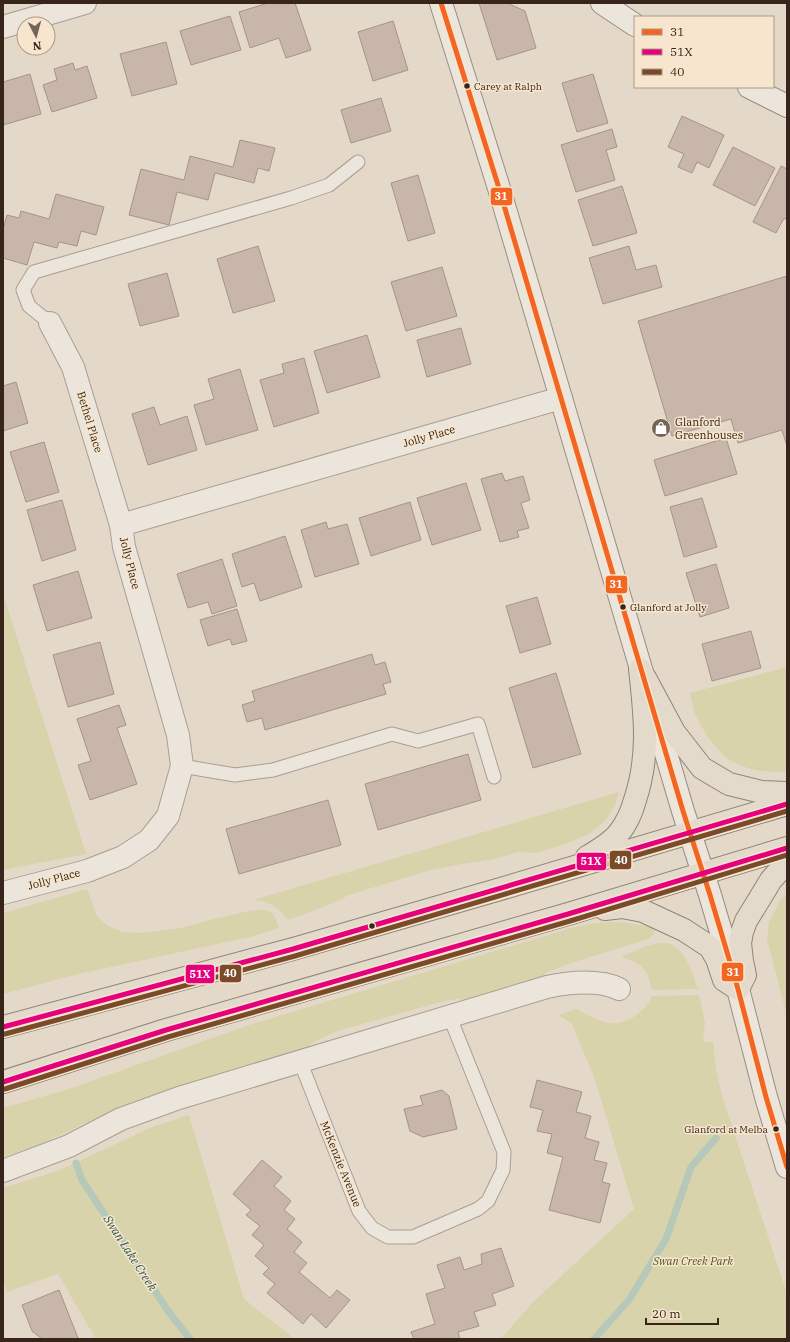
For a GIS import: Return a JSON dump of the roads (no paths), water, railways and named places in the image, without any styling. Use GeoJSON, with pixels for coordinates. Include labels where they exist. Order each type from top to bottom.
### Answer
{"type":"FeatureCollection","features":[{"type":"Feature","properties":{"kind":"main road"},"geometry":{"type":"LineString","coordinates":[[640,669],[674,732],[702,768],[729,784],[762,792],[787,793]]}},
{"type":"Feature","properties":{"kind":"main road"},"geometry":{"type":"LineString","coordinates":[[566,870],[608,843],[619,833],[632,810],[640,786],[644,763],[645,720],[640,669]]}},
{"type":"Feature","properties":{"kind":"main road"},"geometry":{"type":"LineString","coordinates":[[3,1027],[300,947],[787,804]]}},
{"type":"Feature","properties":{"kind":"main road"},"geometry":{"type":"LineString","coordinates":[[3,1082],[173,1028],[568,914],[787,848]]}},
{"type":"Feature","properties":{"kind":"main road"},"geometry":{"type":"LineString","coordinates":[[568,914],[622,907],[643,911],[671,923],[710,947],[717,959],[724,980],[738,989],[745,975],[740,943],[746,921],[771,880],[787,862]]}},
{"type":"Feature","properties":{"kind":"street"},"geometry":{"type":"LineString","coordinates":[[3,27],[85,3]]}},
{"type":"Feature","properties":{"kind":"street"},"geometry":{"type":"LineString","coordinates":[[440,3],[456,50],[561,398],[640,669],[738,989],[766,1097],[787,1168]]}},
{"type":"Feature","properties":{"kind":"street"},"geometry":{"type":"LineString","coordinates":[[453,3],[453,30],[456,50]]}},
{"type":"Feature","properties":{"kind":"street"},"geometry":{"type":"LineString","coordinates":[[602,3],[634,24]]}},
{"type":"Feature","properties":{"kind":"street"},"geometry":{"type":"LineString","coordinates":[[751,88],[787,106]]}},
{"type":"Feature","properties":{"kind":"street","name":"Bethel Place"},"geometry":{"type":"LineString","coordinates":[[50,323],[73,367],[121,525]]}},
{"type":"Feature","properties":{"kind":"street","name":"Jolly Place"},"geometry":{"type":"LineString","coordinates":[[3,893],[87,871],[123,857],[149,840],[168,816],[182,766],[178,735],[124,547],[121,525],[561,398]]}},
{"type":"Feature","properties":{"kind":"street"},"geometry":{"type":"LineString","coordinates":[[3,1171],[69,1146],[121,1119],[171,1101],[547,986],[581,983],[605,984],[619,989]]}},
{"type":"Feature","properties":{"kind":"lane"},"geometry":{"type":"LineString","coordinates":[[50,323],[29,306],[23,290],[34,272],[291,198],[329,185],[358,162]]}},
{"type":"Feature","properties":{"kind":"lane"},"geometry":{"type":"LineString","coordinates":[[182,766],[235,775],[273,770],[392,734],[418,741],[478,724],[494,777]]}},
{"type":"Feature","properties":{"kind":"lane","name":"McKenzie Avenue"},"geometry":{"type":"LineString","coordinates":[[300,1061],[359,1211],[372,1228],[388,1237],[413,1238],[478,1209],[488,1201],[503,1170],[504,1152],[449,1015]]}},
{"type":"Feature","properties":{"kind":"waterway","name":"Swan Lake Creek"},"geometry":{"type":"LineString","coordinates":[[594,1339],[629,1300],[666,1239],[691,1167],[716,1138]]}},
{"type":"Feature","properties":{"kind":"waterway","name":"Swan Lake Creek"},"geometry":{"type":"LineString","coordinates":[[76,1163],[82,1180],[168,1311],[190,1339]]}},
{"type":"Feature","properties":{"kind":"place","name":"Carey at Ralph"},"geometry":{"type":"Point","coordinates":[467,86]}},
{"type":"Feature","properties":{"kind":"place","name":"Glanford Greenhouses"},"geometry":{"type":"Point","coordinates":[661,428]}},
{"type":"Feature","properties":{"kind":"place","name":"Glanford at Jolly"},"geometry":{"type":"Point","coordinates":[623,607]}},
{"type":"Feature","properties":{"kind":"place","name":"Glanford at Melba"},"geometry":{"type":"Point","coordinates":[776,1129]}},
{"type":"Feature","properties":{"kind":"park label","name":"Swan Creek Park"},"geometry":{"type":"Point","coordinates":[693,1261]}}]}
